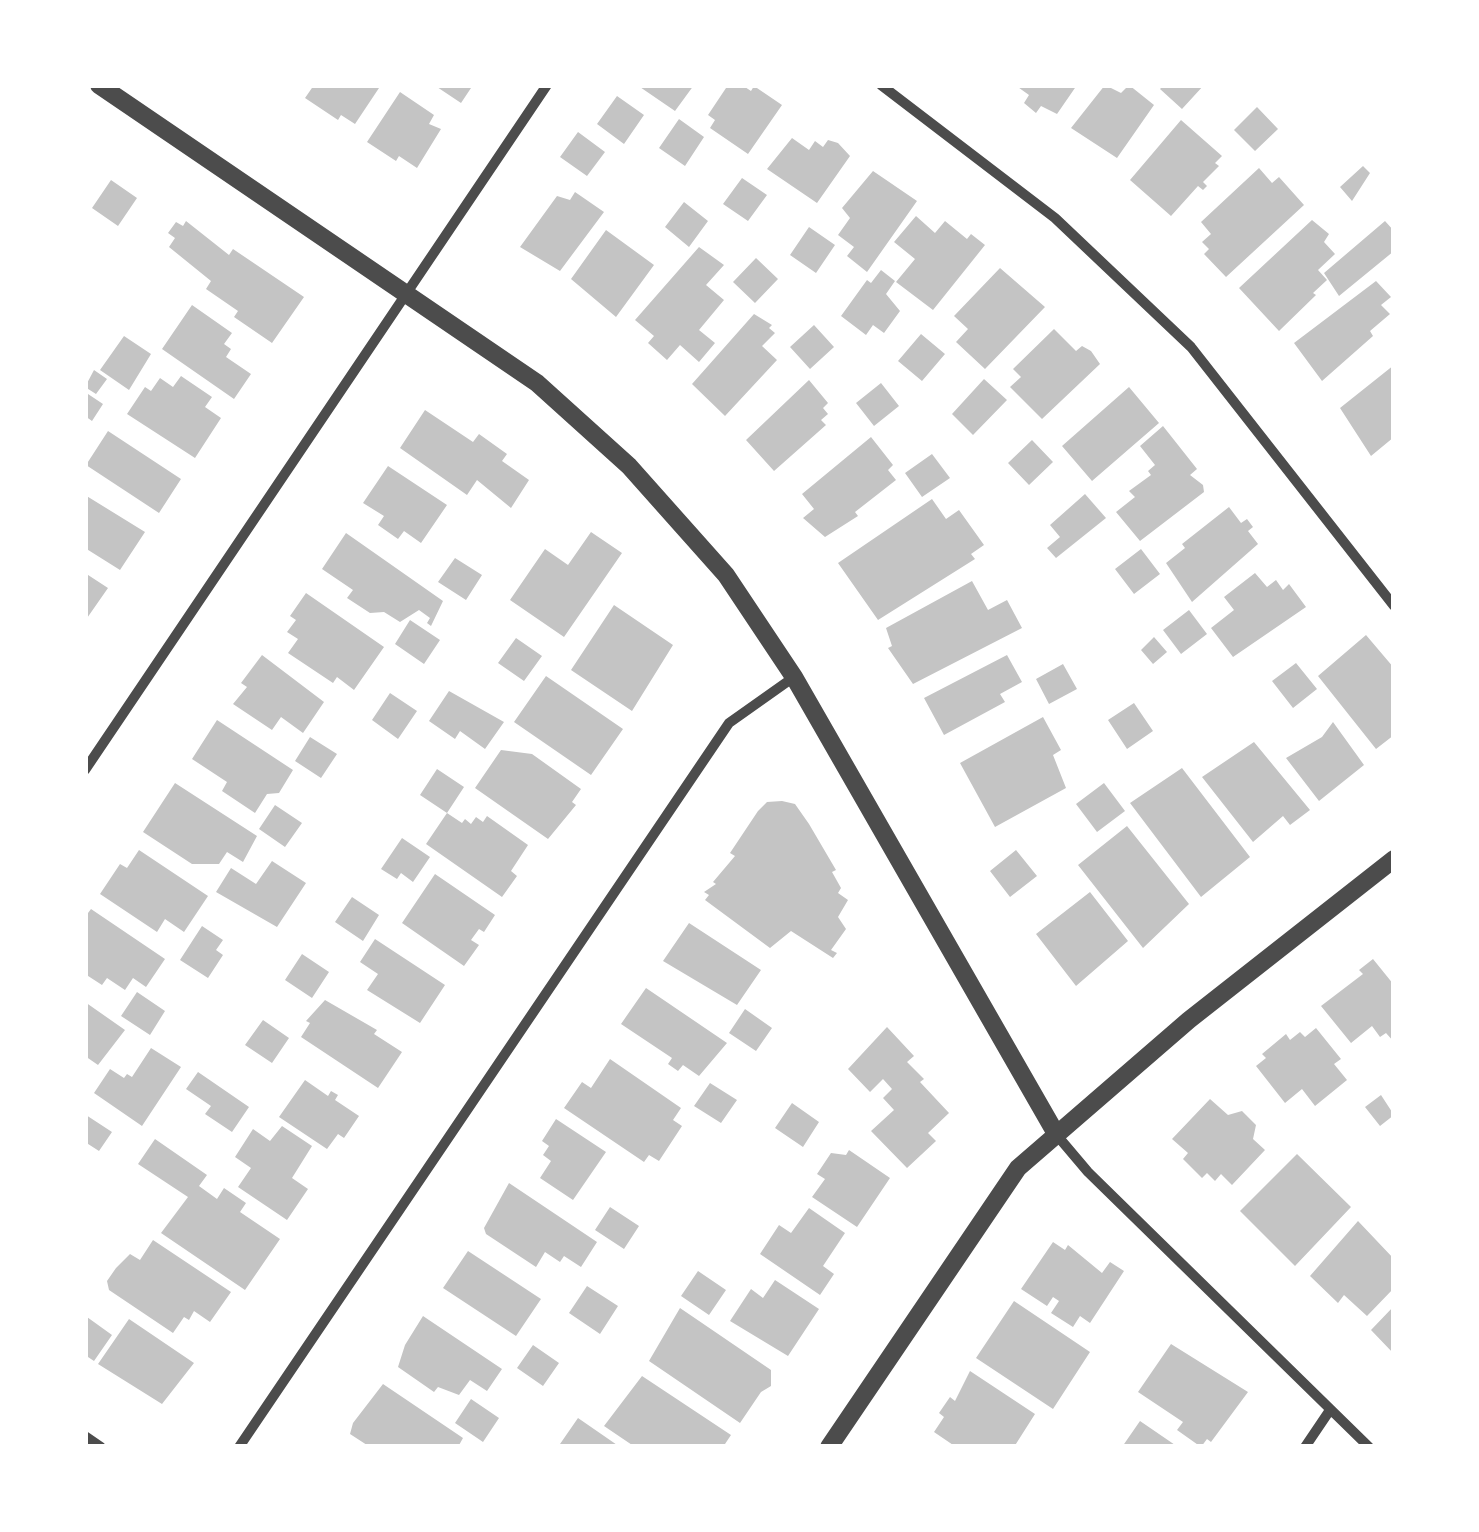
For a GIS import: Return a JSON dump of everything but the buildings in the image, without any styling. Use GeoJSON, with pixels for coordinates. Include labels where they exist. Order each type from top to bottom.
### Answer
{"type":"FeatureCollection","features":[{"type":"Feature","properties":{"kind":"street"},"geometry":{"type":"LineString","coordinates":[[99,85],[537,383],[629,466],[726,576],[794,677],[1055,1132],[1088,1172],[1370,1447]]}},
{"type":"Feature","properties":{"kind":"street"},"geometry":{"type":"LineString","coordinates":[[85,770],[547,85]]}},
{"type":"Feature","properties":{"kind":"street"},"geometry":{"type":"LineString","coordinates":[[881,85],[1056,218],[1191,347],[1394,606]]}},
{"type":"Feature","properties":{"kind":"street"},"geometry":{"type":"LineString","coordinates":[[239,1447],[729,724],[794,677]]}},
{"type":"Feature","properties":{"kind":"street"},"geometry":{"type":"LineString","coordinates":[[829,1447],[1006,1185],[1055,1132],[1394,858]]}},
{"type":"Feature","properties":{"kind":"street"},"geometry":{"type":"LineString","coordinates":[[1304,1447],[1330,1410]]}},
{"type":"Feature","properties":{"kind":"street"},"geometry":{"type":"LineString","coordinates":[[85,1436],[100,1447]]}}]}
